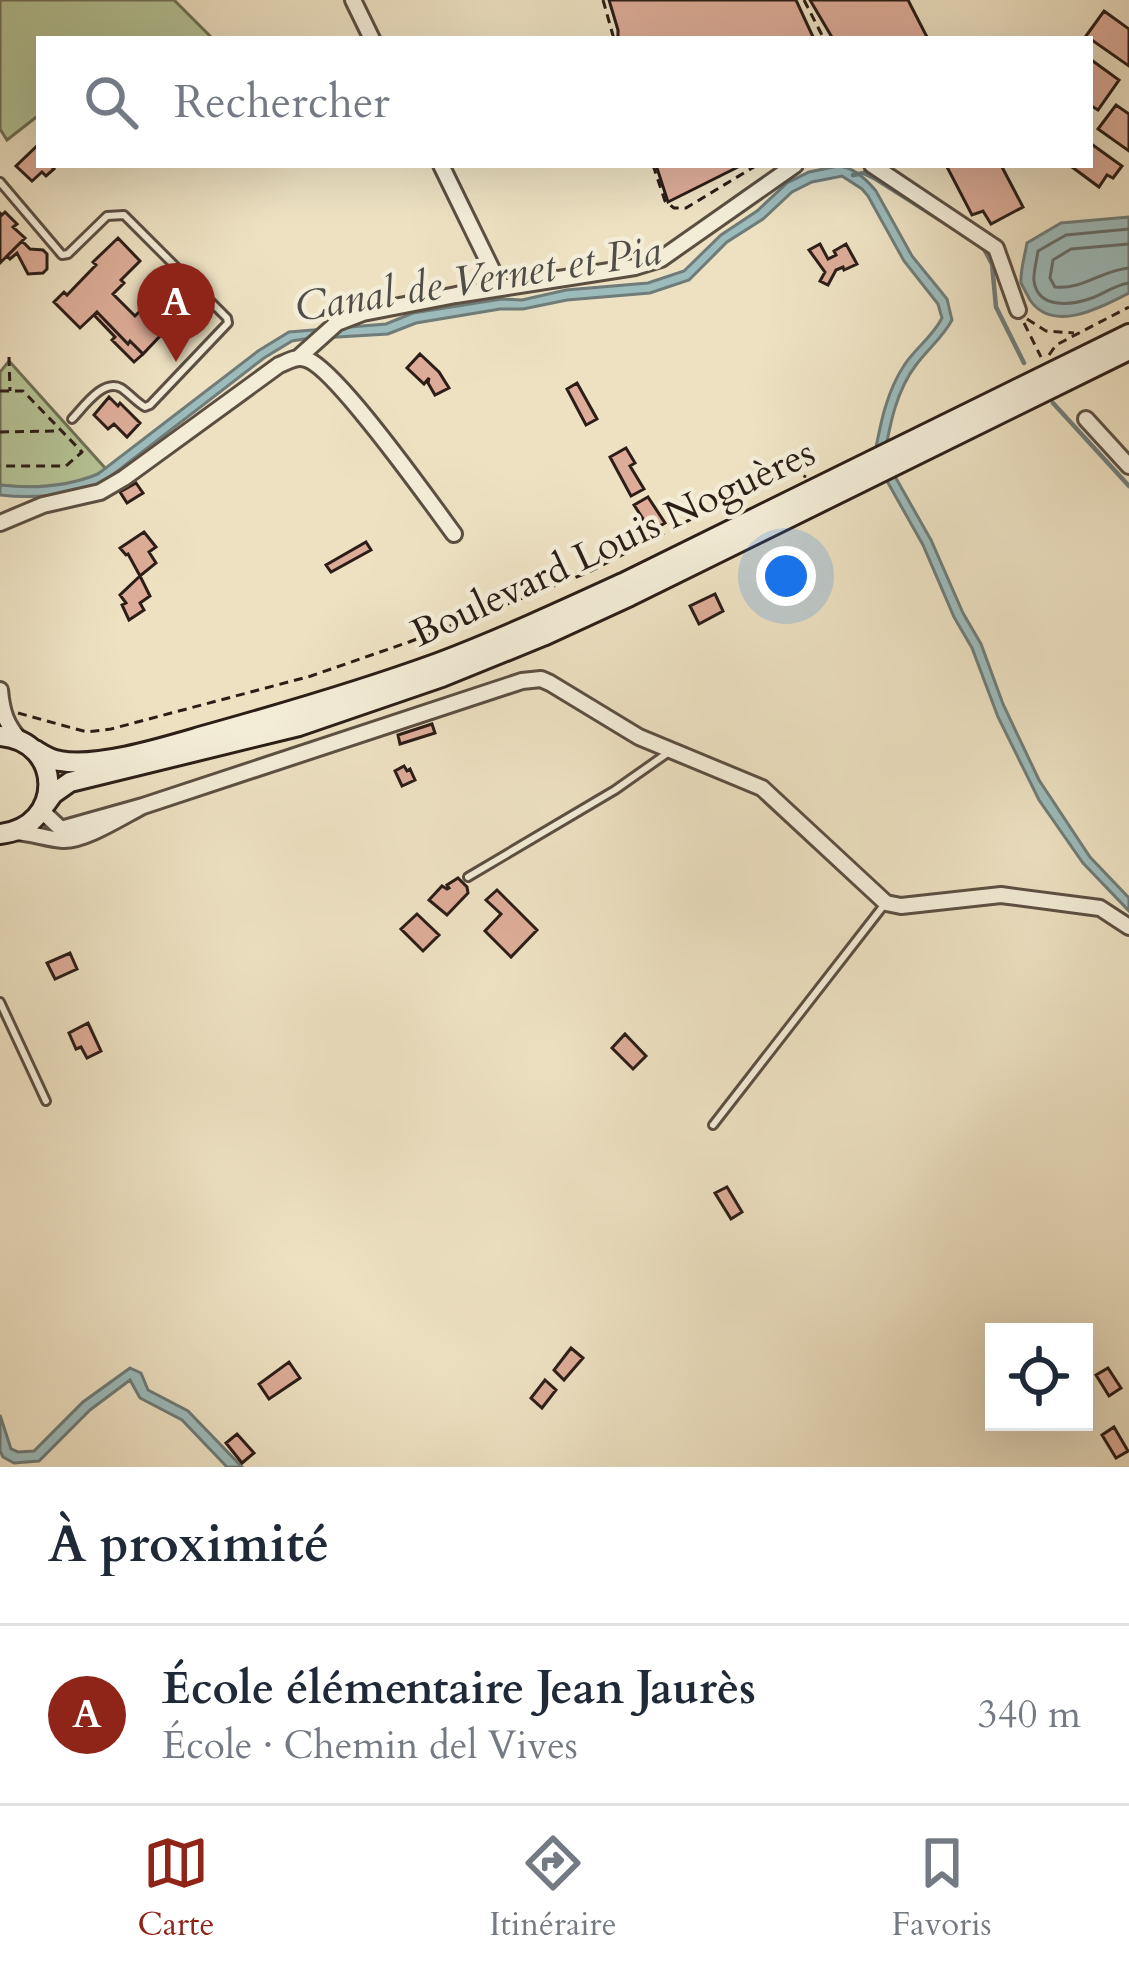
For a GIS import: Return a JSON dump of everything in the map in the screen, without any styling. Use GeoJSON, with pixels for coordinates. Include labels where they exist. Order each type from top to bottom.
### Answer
{"type":"FeatureCollection","features":[{"type":"Feature","properties":{"kind":"main road","name":"Boulevard Louis Noguères"},"geometry":{"type":"LineString","coordinates":[[896,457],[1129,334]]}},
{"type":"Feature","properties":{"kind":"main road","name":"Boulevard Louis Noguères"},"geometry":{"type":"LineString","coordinates":[[0,736],[47,758],[89,761],[294,711],[439,663],[1129,350]]}},
{"type":"Feature","properties":{"kind":"main road","name":"Boulevard Louis Noguères"},"geometry":{"type":"LineString","coordinates":[[5,835],[26,827],[53,794],[70,782],[298,726],[442,677],[543,636],[630,596],[867,471]]}},
{"type":"Feature","properties":{"kind":"main road"},"geometry":{"type":"LineString","coordinates":[[28,746],[44,762],[48,776],[44,808]]}},
{"type":"Feature","properties":{"kind":"street"},"geometry":{"type":"LineString","coordinates":[[353,0],[371,36]]}},
{"type":"Feature","properties":{"kind":"street"},"geometry":{"type":"LineString","coordinates":[[443,168],[501,288]]}},
{"type":"Feature","properties":{"kind":"street"},"geometry":{"type":"LineString","coordinates":[[298,358],[338,322],[363,313],[661,259],[791,168]]}},
{"type":"Feature","properties":{"kind":"street"},"geometry":{"type":"LineString","coordinates":[[876,168],[996,248],[1019,312]]}},
{"type":"Feature","properties":{"kind":"street"},"geometry":{"type":"LineString","coordinates":[[0,523],[43,505],[100,492],[279,364],[298,358],[312,360],[345,393],[454,533]]}},
{"type":"Feature","properties":{"kind":"street"},"geometry":{"type":"LineString","coordinates":[[1086,418],[1129,466]]}},
{"type":"Feature","properties":{"kind":"street"},"geometry":{"type":"LineString","coordinates":[[44,808],[61,829],[522,681],[541,679],[639,737],[762,788],[886,903],[901,906],[1001,895],[1100,908],[1129,927]]}},
{"type":"Feature","properties":{"kind":"street"},"geometry":{"type":"LineString","coordinates":[[0,690],[8,727],[28,746]]}},
{"type":"Feature","properties":{"kind":"street"},"geometry":{"type":"LineString","coordinates":[[5,835],[34,833],[74,839],[143,806]]}},
{"type":"Feature","properties":{"kind":"lane"},"geometry":{"type":"LineString","coordinates":[[0,182],[62,255],[107,216],[124,215],[227,318],[228,323],[150,405],[140,405],[113,385],[72,419]]}},
{"type":"Feature","properties":{"kind":"lane"},"geometry":{"type":"LineString","coordinates":[[468,877],[670,752]]}},
{"type":"Feature","properties":{"kind":"lane"},"geometry":{"type":"LineString","coordinates":[[713,1125],[886,903]]}},
{"type":"Feature","properties":{"kind":"lane"},"geometry":{"type":"LineString","coordinates":[[0,1002],[46,1101]]}},
{"type":"Feature","properties":{"kind":"path"},"geometry":{"type":"LineString","coordinates":[[603,0],[613,36]]}},
{"type":"Feature","properties":{"kind":"path"},"geometry":{"type":"LineString","coordinates":[[804,0],[822,36]]}},
{"type":"Feature","properties":{"kind":"path"},"geometry":{"type":"LineString","coordinates":[[654,168],[665,201],[674,208],[686,208],[753,168]]}},
{"type":"Feature","properties":{"kind":"path"},"geometry":{"type":"LineString","coordinates":[[1019,312],[1046,332],[1076,333]]}},
{"type":"Feature","properties":{"kind":"path"},"geometry":{"type":"LineString","coordinates":[[1019,312],[1044,362]]}},
{"type":"Feature","properties":{"kind":"path"},"geometry":{"type":"LineString","coordinates":[[9,357],[10,391]]}},
{"type":"Feature","properties":{"kind":"path"},"geometry":{"type":"LineString","coordinates":[[0,391],[23,392],[82,452],[66,466],[0,466]]}},
{"type":"Feature","properties":{"kind":"path"},"geometry":{"type":"LineString","coordinates":[[0,432],[62,431]]}},
{"type":"Feature","properties":{"kind":"path"},"geometry":{"type":"LineString","coordinates":[[2,710],[86,732],[311,676],[587,573],[782,472],[815,476]]}},
{"type":"Feature","properties":{"kind":"green space"},"geometry":{"type":"Polygon","coordinates":[[[0,0],[174,0],[210,36],[36,36],[36,117],[7,140],[0,129],[0,0]]]}},
{"type":"Feature","properties":{"kind":"green space"},"geometry":{"type":"Polygon","coordinates":[[[9,361],[106,469],[69,484],[0,485],[0,372],[9,361]]]}},
{"type":"Feature","properties":{"kind":"water"},"geometry":{"type":"Polygon","coordinates":[[[846,168],[864,179],[876,191],[912,256],[947,299],[952,320],[903,386],[884,457],[981,644],[1039,780],[1090,857],[1129,898],[1129,911],[1083,863],[1039,800],[923,545],[874,458],[893,386],[942,318],[938,304],[904,261],[868,196],[842,176],[792,192],[763,219],[727,242],[689,280],[650,293],[500,309],[416,323],[388,334],[292,341],[102,483],[52,495],[0,495],[0,485],[50,486],[98,474],[289,332],[386,324],[413,313],[648,283],[684,271],[721,235],[787,183],[809,172],[846,168]]]}},
{"type":"Feature","properties":{"kind":"water"},"geometry":{"type":"Polygon","coordinates":[[[1129,217],[1129,293],[1092,310],[1064,316],[1040,310],[1030,300],[1021,283],[1027,243],[1061,223],[1129,217]]]}},
{"type":"Feature","properties":{"kind":"water"},"geometry":{"type":"Polygon","coordinates":[[[130,1368],[141,1373],[148,1390],[188,1411],[242,1467],[227,1467],[182,1420],[140,1398],[130,1380],[90,1410],[39,1461],[14,1463],[3,1457],[0,1415],[11,1449],[34,1451],[83,1402],[130,1368]]]}},
{"type":"Feature","properties":{"kind":"building"},"geometry":{"type":"Polygon","coordinates":[[[609,0],[796,0],[813,36],[618,36],[609,0]]]}},
{"type":"Feature","properties":{"kind":"building"},"geometry":{"type":"Polygon","coordinates":[[[810,0],[908,0],[926,36],[831,36],[810,0]]]}},
{"type":"Feature","properties":{"kind":"building"},"geometry":{"type":"Polygon","coordinates":[[[1104,11],[1129,29],[1129,66],[1093,41],[1093,36],[1086,36],[1104,11]]]}},
{"type":"Feature","properties":{"kind":"building"},"geometry":{"type":"Polygon","coordinates":[[[1093,61],[1119,80],[1098,110],[1093,107],[1093,61]]]}},
{"type":"Feature","properties":{"kind":"building"},"geometry":{"type":"Polygon","coordinates":[[[1116,105],[1129,114],[1129,151],[1098,129],[1116,105]]]}},
{"type":"Feature","properties":{"kind":"building"},"geometry":{"type":"Polygon","coordinates":[[[1093,145],[1122,166],[1099,187],[1073,168],[1093,168],[1093,145]]]}},
{"type":"Feature","properties":{"kind":"building"},"geometry":{"type":"Polygon","coordinates":[[[36,147],[36,168],[54,169],[32,181],[16,166],[36,147]]]}},
{"type":"Feature","properties":{"kind":"building"},"geometry":{"type":"Polygon","coordinates":[[[657,168],[736,168],[668,202],[657,168]]]}},
{"type":"Feature","properties":{"kind":"building"},"geometry":{"type":"Polygon","coordinates":[[[948,168],[1003,168],[1023,207],[991,224],[983,211],[972,215],[948,168]]]}},
{"type":"Feature","properties":{"kind":"building"},"geometry":{"type":"Polygon","coordinates":[[[5,212],[25,238],[0,263],[0,213],[5,212]]]}},
{"type":"Feature","properties":{"kind":"building"},"geometry":{"type":"Polygon","coordinates":[[[118,238],[140,261],[113,294],[135,316],[169,289],[191,312],[143,354],[97,312],[80,328],[54,302],[64,292],[67,295],[118,238]]]}},
{"type":"Feature","properties":{"kind":"building"},"geometry":{"type":"Polygon","coordinates":[[[22,241],[47,254],[43,273],[28,274],[17,253],[10,259],[7,256],[22,241]]]}},
{"type":"Feature","properties":{"kind":"building"},"geometry":{"type":"Polygon","coordinates":[[[820,244],[828,259],[846,244],[857,264],[836,270],[828,285],[820,281],[825,272],[809,250],[820,244]]]}},
{"type":"Feature","properties":{"kind":"building"},"geometry":{"type":"Polygon","coordinates":[[[97,312],[143,354],[134,362],[112,340],[115,337],[94,315],[97,312]]]}},
{"type":"Feature","properties":{"kind":"building"},"geometry":{"type":"Polygon","coordinates":[[[420,354],[449,388],[435,395],[429,378],[424,384],[407,368],[420,354]]]}},
{"type":"Feature","properties":{"kind":"building"},"geometry":{"type":"Polygon","coordinates":[[[577,383],[597,419],[586,425],[567,389],[577,383]]]}},
{"type":"Feature","properties":{"kind":"building"},"geometry":{"type":"Polygon","coordinates":[[[109,397],[140,423],[127,437],[114,424],[108,429],[94,415],[109,397]]]}},
{"type":"Feature","properties":{"kind":"building"},"geometry":{"type":"Polygon","coordinates":[[[626,448],[644,489],[631,496],[610,457],[626,448]]]}},
{"type":"Feature","properties":{"kind":"building"},"geometry":{"type":"Polygon","coordinates":[[[136,483],[143,493],[127,503],[120,492],[136,483]]]}},
{"type":"Feature","properties":{"kind":"building"},"geometry":{"type":"Polygon","coordinates":[[[648,497],[665,523],[651,531],[634,505],[648,497]]]}},
{"type":"Feature","properties":{"kind":"building"},"geometry":{"type":"Polygon","coordinates":[[[144,532],[156,547],[149,552],[156,563],[140,576],[120,548],[144,532]]]}},
{"type":"Feature","properties":{"kind":"building"},"geometry":{"type":"Polygon","coordinates":[[[366,542],[371,550],[331,572],[326,565],[366,542]]]}},
{"type":"Feature","properties":{"kind":"building"},"geometry":{"type":"Polygon","coordinates":[[[140,576],[150,596],[140,603],[144,610],[129,620],[120,595],[140,576]]]}},
{"type":"Feature","properties":{"kind":"building"},"geometry":{"type":"Polygon","coordinates":[[[715,594],[723,611],[699,624],[690,606],[715,594]]]}},
{"type":"Feature","properties":{"kind":"building"},"geometry":{"type":"Polygon","coordinates":[[[432,724],[435,733],[400,744],[398,735],[432,724]]]}},
{"type":"Feature","properties":{"kind":"building"},"geometry":{"type":"Polygon","coordinates":[[[404,766],[415,780],[402,786],[395,771],[404,766]]]}},
{"type":"Feature","properties":{"kind":"building"},"geometry":{"type":"Polygon","coordinates":[[[458,878],[468,893],[447,915],[429,900],[458,878]]]}},
{"type":"Feature","properties":{"kind":"building"},"geometry":{"type":"Polygon","coordinates":[[[497,890],[537,930],[511,957],[485,931],[501,914],[486,900],[497,890]]]}},
{"type":"Feature","properties":{"kind":"building"},"geometry":{"type":"Polygon","coordinates":[[[417,914],[439,935],[423,951],[401,929],[417,914]]]}},
{"type":"Feature","properties":{"kind":"building"},"geometry":{"type":"Polygon","coordinates":[[[70,953],[77,969],[55,979],[47,963],[70,953]]]}},
{"type":"Feature","properties":{"kind":"building"},"geometry":{"type":"Polygon","coordinates":[[[88,1023],[101,1051],[87,1058],[81,1047],[76,1049],[69,1033],[88,1023]]]}},
{"type":"Feature","properties":{"kind":"building"},"geometry":{"type":"Polygon","coordinates":[[[625,1034],[646,1056],[633,1069],[612,1048],[625,1034]]]}},
{"type":"Feature","properties":{"kind":"building"},"geometry":{"type":"Polygon","coordinates":[[[727,1187],[742,1212],[731,1219],[715,1193],[727,1187]]]}},
{"type":"Feature","properties":{"kind":"building"},"geometry":{"type":"Polygon","coordinates":[[[571,1348],[583,1358],[564,1380],[554,1370],[571,1348]]]}},
{"type":"Feature","properties":{"kind":"building"},"geometry":{"type":"Polygon","coordinates":[[[289,1362],[300,1378],[269,1399],[259,1384],[289,1362]]]}},
{"type":"Feature","properties":{"kind":"building"},"geometry":{"type":"Polygon","coordinates":[[[1108,1368],[1121,1388],[1109,1396],[1096,1375],[1108,1368]]]}},
{"type":"Feature","properties":{"kind":"building"},"geometry":{"type":"Polygon","coordinates":[[[545,1380],[556,1390],[542,1408],[531,1398],[545,1380]]]}},
{"type":"Feature","properties":{"kind":"building"},"geometry":{"type":"Polygon","coordinates":[[[1114,1427],[1128,1451],[1116,1458],[1102,1435],[1114,1427]]]}},
{"type":"Feature","properties":{"kind":"building"},"geometry":{"type":"Polygon","coordinates":[[[237,1434],[254,1453],[242,1463],[226,1443],[237,1434]]]}},
{"type":"Feature","properties":{"kind":"waterway"},"geometry":{"type":"LineString","coordinates":[[853,175],[864,173],[876,179],[983,247],[992,264],[996,307],[1024,363]]}},
{"type":"Feature","properties":{"kind":"waterway"},"geometry":{"type":"LineString","coordinates":[[1053,403],[1129,486]]}},
{"type":"Feature","properties":{"kind":"place","name":"École élémentaire Jean Jaurès"},"geometry":{"type":"Point","coordinates":[176,362]}},
{"type":"Feature","properties":{"kind":"water label","name":"Canal de Vernet et Pia"},"geometry":{"type":"Point","coordinates":[478,279]}}]}
